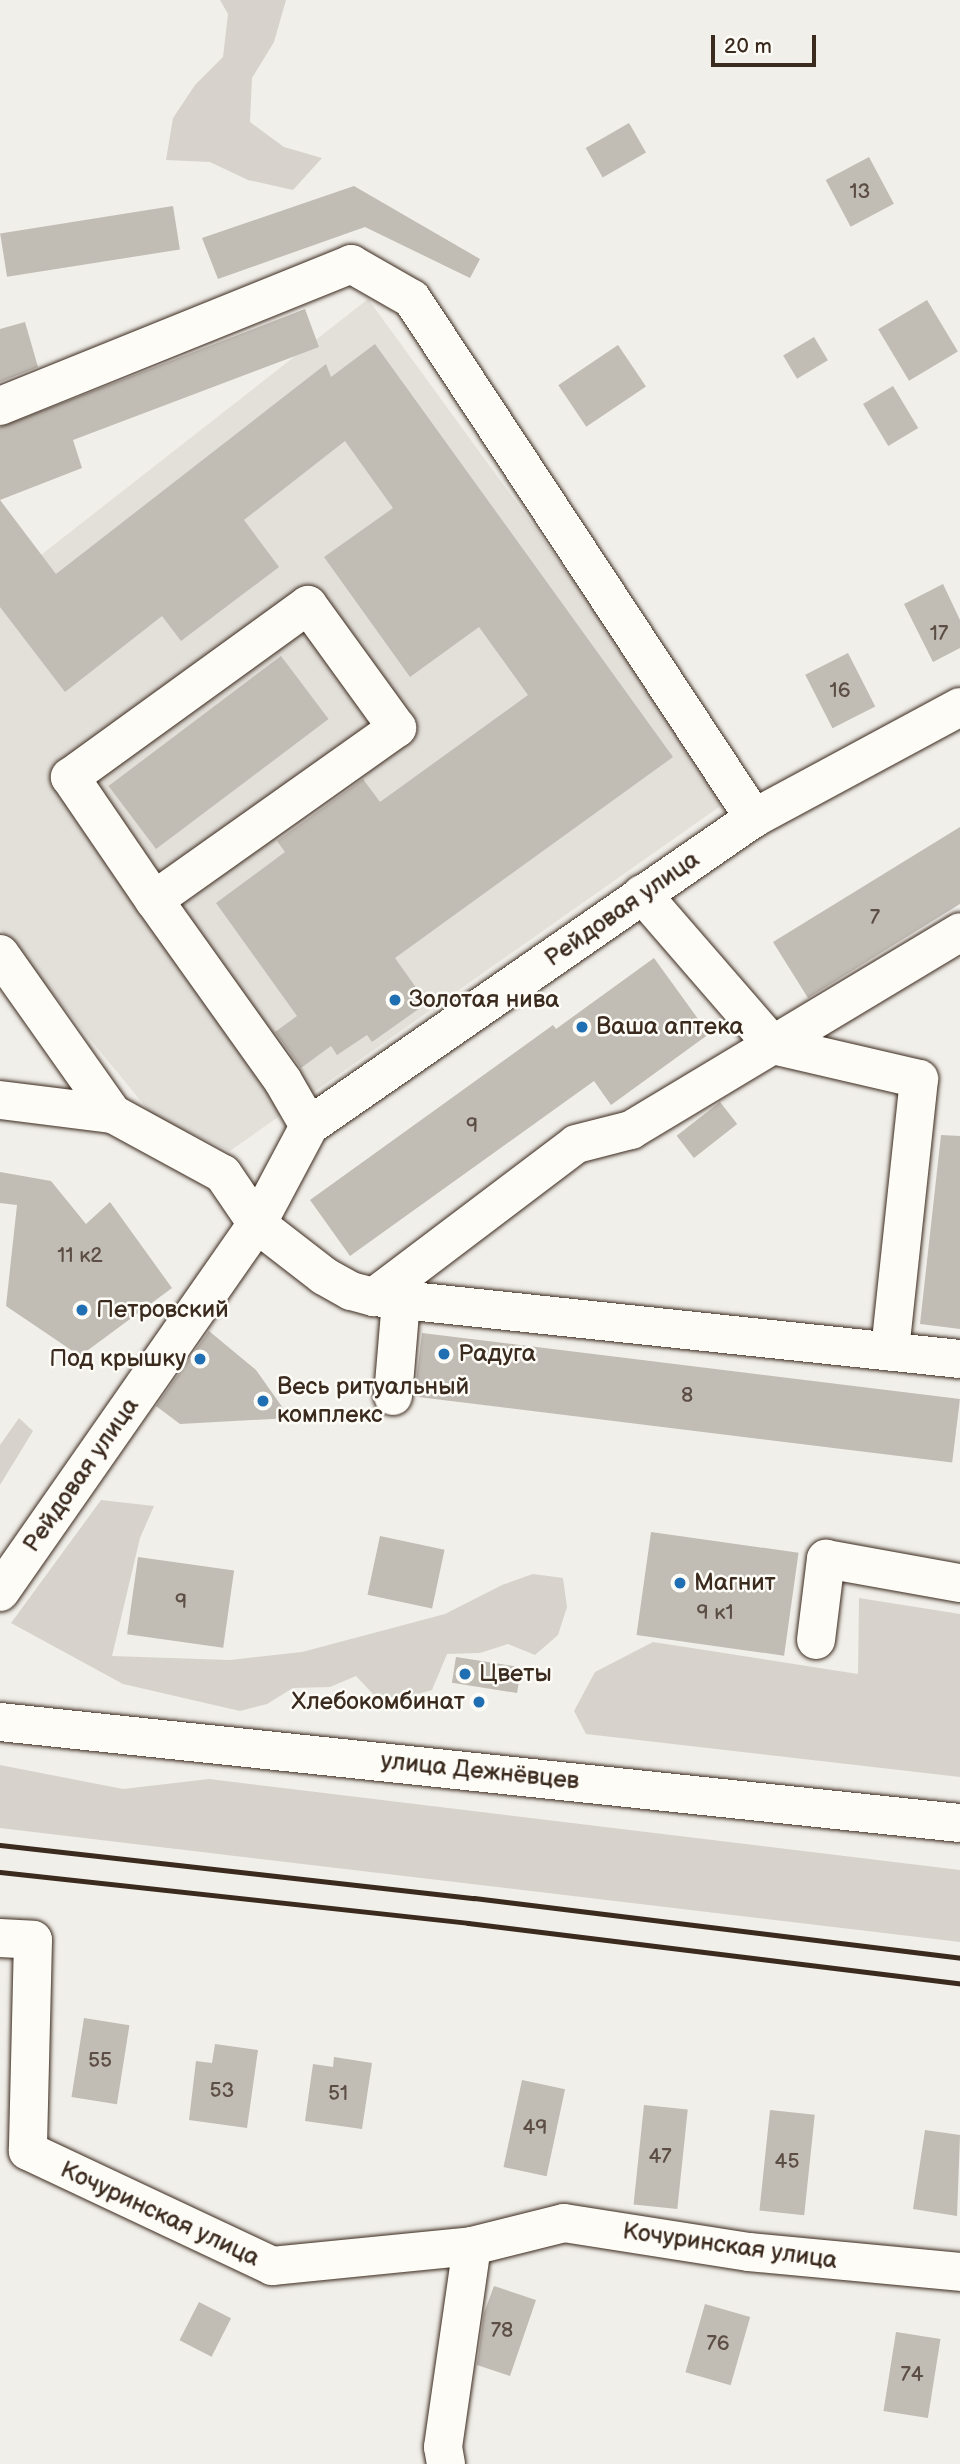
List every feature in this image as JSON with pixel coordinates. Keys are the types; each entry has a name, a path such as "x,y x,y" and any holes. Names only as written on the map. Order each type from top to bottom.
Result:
{"street":[{"path":"0,405 351,264 412,299 754,818"},
{"path":"154,900 397,728 308,605 70,777 154,900 283,1081 309,1126"},
{"name":"Рейдовая улица","path":"0,1592 257,1224 309,1126 754,818 960,707"},
{"path":"642,894 773,1045 919,1079 890,1351"},
{"path":"388,1299 576,1144 631,1130 960,932"},
{"path":"0,954 113,1114"},
{"path":"0,1100 113,1114 223,1174 257,1224 324,1276 351,1291 388,1299 960,1359"},
{"path":"388,1299 393,1396"},
{"path":"816,1640 826,1559 960,1583"},
{"name":"улица Дежнёвцев","path":"0,1722 960,1823"},
{"name":"Кочуринская улица","path":"16,1939 28,2151 272,2266 472,2246 564,2223 749,2252 960,2273"},
{"path":"446,2464 443,2447 472,2246"}],"shaded area":[{"path":"220,0 286,0 274,42 252,78 250,122 284,147 322,158 293,190 248,180 210,162 166,160 173,118 195,85 223,57 228,14"},
{"path":"368,299 732,798 230,1151 153,1116 0,929 0,587"},
{"path":"19,1418 33,1431 0,1485 0,1445"},
{"path":"101,1500 154,1506 140,1538 112,1656 230,1660 302,1652 445,1614 502,1585 533,1574 563,1578 567,1607 558,1635 535,1655 508,1644 480,1653 447,1654 432,1690 404,1698 375,1696 356,1676 330,1687 293,1688 267,1704 240,1711 123,1684 11,1623"},
{"path":"859,1598 960,1614 960,1777 586,1734 574,1711 595,1672 653,1642 858,1674"},
{"path":"0,1765 123,1789 209,1779 960,1870 960,1942 0,1828"}],"building":[{"path":"629,123 646,152 603,177 586,148"},
{"path":"869,157 894,204 851,227 826,180"},
{"path":"354,186 480,259 470,278 365,227 218,279 202,238"},
{"path":"173,206 180,249 7,277 0,233"},
{"path":"927,300 958,351 909,381 878,329"},
{"path":"305,309 319,347 73,440 82,468 0,500 0,427"},
{"path":"25,322 38,367 0,382 0,329"},
{"path":"814,337 828,360 797,379 783,356"},
{"path":"375,344 673,757 395,958 427,1003 372,1042 367,1035 337,1055 331,1046 301,1068 275,1032 297,1016 216,903 285,852 277,841 363,779 380,802 528,695 479,627 410,677 324,557 393,508 345,441 244,520 279,567 181,641 162,616 65,692 0,607 0,500 56,574 326,364 331,377"},
{"path":"618,345 646,386 586,427 558,385"},
{"path":"893,386 918,428 888,446 863,404"},
{"path":"943,584 960,620 960,648 933,662 904,604"},
{"path":"848,653 875,706 832,728 805,675"},
{"path":"281,656 329,719 156,849 108,786"},
{"path":"960,827 960,904 808,998 773,942"},
{"path":"654,958 709,1034 611,1105 594,1081 350,1256 310,1200 553,1025 556,1029"},
{"path":"720,1102 737,1124 694,1158 677,1136"},
{"path":"941,1135 960,1136 960,1329 920,1324"},
{"path":"0,1172 51,1181 86,1224 110,1202 172,1288 80,1356 6,1306 17,1205 0,1203"},
{"path":"209,1331 256,1370 290,1418 180,1424 156,1406"},
{"path":"422,1333 960,1399 952,1463 414,1397"},
{"path":"651,1532 799,1553 784,1656 637,1635"},
{"path":"380,1536 445,1550 432,1608 368,1595"},
{"path":"138,1557 234,1570 223,1648 127,1634"},
{"path":"456,1657 521,1667 517,1693 452,1683"},
{"path":"84,2018 129,2025 117,2104 71,2097"},
{"path":"215,2044 258,2050 247,2128 189,2120 196,2061 212,2063"},
{"path":"334,2057 372,2063 362,2129 305,2121 313,2064 333,2067"},
{"path":"522,2080 565,2089 547,2176 503,2167"},
{"path":"644,2105 688,2110 677,2209 634,2204"},
{"path":"770,2110 815,2115 804,2215 759,2210"},
{"path":"925,2130 960,2135 957,2216 913,2209"},
{"path":"494,2286 536,2300 510,2376 477,2365 484,2313"},
{"path":"199,2302 231,2318 212,2357 179,2340"},
{"path":"705,2304 750,2317 731,2385 685,2372"},
{"path":"896,2332 940,2339 928,2418 883,2411"}],"railway":[{"path":"0,1845 474,1898 960,1958"},
{"path":"0,1872 468,1923 960,1983"}],"place":[{"name":"Золотая нива","path":"395,1000"},
{"name":"Ваша аптека","path":"582,1027"},
{"name":"Петровский","path":"82,1310"},
{"name":"Радуга","path":"444,1354"},
{"name":"Под крышку","path":"200,1359"},
{"name":"Весь ритуальный комплекс","path":"263,1401"},
{"name":"Магнит","path":"680,1583"},
{"name":"Цветы","path":"465,1674"},
{"name":"Хлебокомбинат","path":"479,1702"}]}
